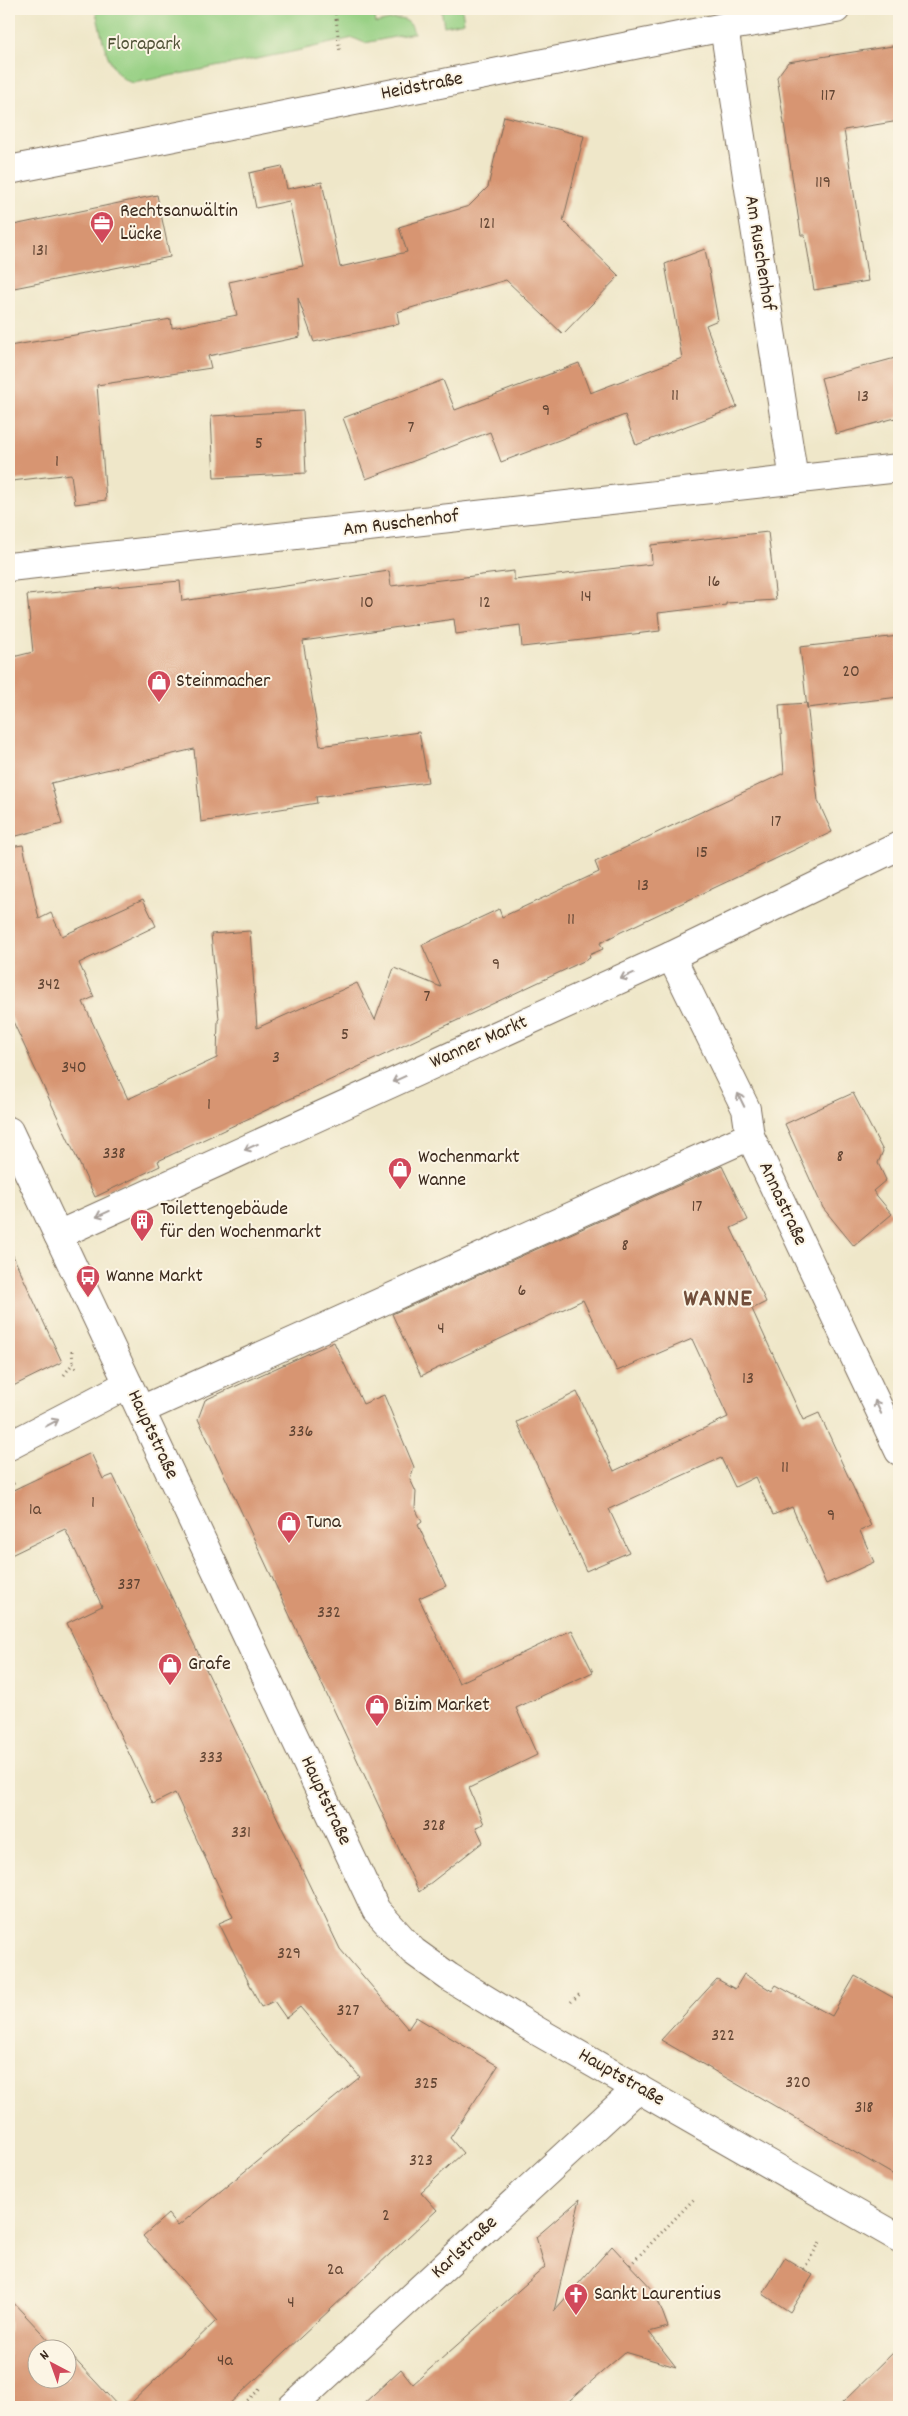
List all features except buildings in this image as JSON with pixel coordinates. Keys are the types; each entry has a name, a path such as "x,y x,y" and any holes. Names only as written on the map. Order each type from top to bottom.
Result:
{"street":[{"name":"Heidstraße","path":"9,170 724,27 836,9"},
{"name":"Am Ruschenhof","path":"724,27 794,480"},
{"name":"Am Ruschenhof","path":"9,567 899,468"},
{"name":"Wanner Markt","path":"58,1235 671,956 899,846"},
{"name":"Annastraße","path":"671,956 746,1109 750,1136 899,1452"},
{"name":"Hauptstraße","path":"9,1131 376,1910 413,1951 449,1977 899,2238"},
{"path":"140,1410 750,1136"},
{"path":"9,1446 128,1384"},
{"name":"Karlstraße","path":"292,2407 638,2088"}],"path":[{"path":"334,9 340,53"},
{"path":"571,2002 582,1992"},
{"path":"630,2265 694,2199"},
{"path":"804,2269 820,2242"}],"green space":[{"name":"Florapark","path":"95,9 374,9 376,23 393,19 404,20 412,26 414,33 365,43 353,38 133,83 124,79 111,63 106,52"},
{"path":"441,9 462,9 464,22 444,26"}],"place":[{"name":"Rechtsanwältin Lücke","path":"102,244"},
{"name":"Steinmacher","path":"159,703"},
{"name":"Wochenmarkt Wanne","path":"400,1190"},
{"name":"Toilettengebäude für den Wochenmarkt","path":"142,1242"},
{"name":"Wanne Markt","path":"88,1298"},
{"name":"Tuna","path":"289,1544"},
{"name":"Grafe","path":"170,1686"},
{"name":"Bizim Market","path":"377,1727"},
{"name":"Sankt Laurentius","path":"576,2316"}],"district":[{"name":"WANNE","path":"718,1300"}]}
